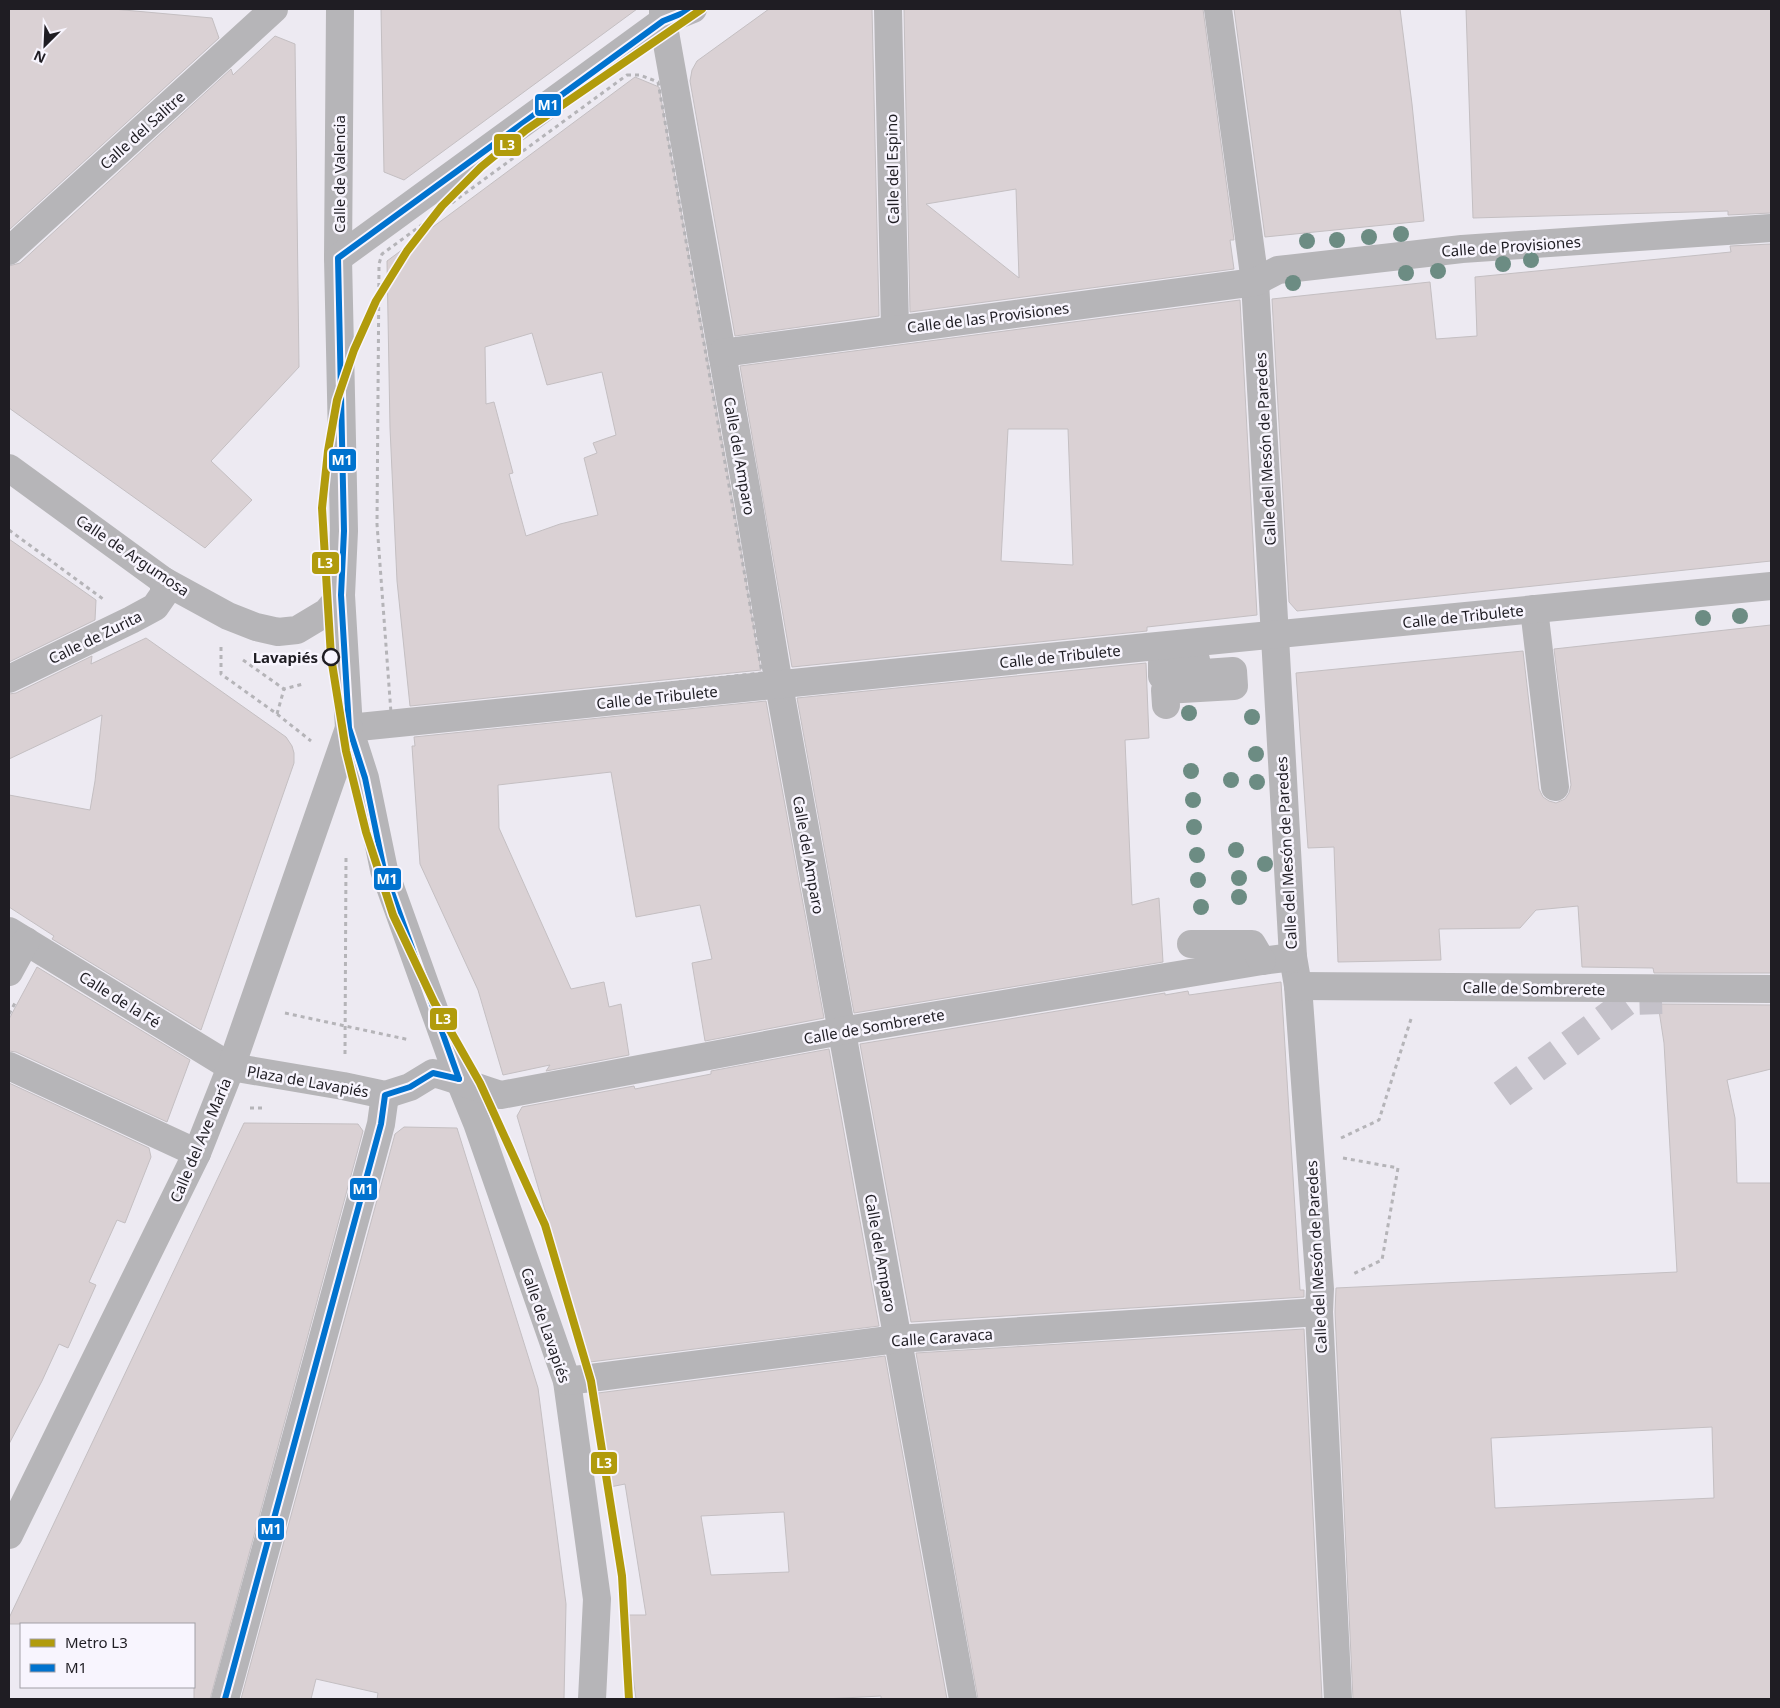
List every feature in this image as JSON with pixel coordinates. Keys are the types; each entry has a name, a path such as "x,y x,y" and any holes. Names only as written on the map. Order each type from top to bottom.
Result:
{"street":[{"name":"Calle del Salitre","path":"9,251 274,9"},
{"name":"Calle de Valencia","path":"340,9 338,258 344,531 341,595 349,728"},
{"path":"338,258 663,15 693,9"},
{"name":"Calle del Espino","path":"888,9 895,329"},
{"name":"Calle del Mesón de Paredes","path":"1218,9 1256,282 1292,957 1298,986 1320,1289 1319,1312 1338,1699"},
{"name":"Calle del Amparo","path":"663,15 722,353 736,500 779,685 963,1699"},
{"name":"Calle de Provisiones","path":"1256,282 1278,270 1462,249 1771,228"},
{"name":"Calle de las Provisiones","path":"722,353 1256,282"},
{"name":"Calle de Argumosa","path":"9,468 164,581 228,616 256,627 278,632 297,630 327,612 341,595"},
{"name":"Calle de Zurita","path":"9,679 154,607 164,594 164,581"},
{"name":"Calle de Tribulete","path":"349,728 1771,586"},
{"path":"1534,609 1555,786"},
{"path":"1166,704 1166,690 1234,686 1233,671 1162,676 1162,663 1232,657 1232,640"},
{"path":"349,728 365,778 384,870 459,1080"},
{"name":"Calle del Ave María","path":"9,1535 198,1153 231,1067 349,728"},
{"path":"9,972 17,936"},
{"name":"Calle de la Fé","path":"17,936 231,1067"},
{"path":"1191,944 1252,944 1262,961"},
{"name":"Calle de Sombrerete","path":"459,1080 501,1095 841,1031 1292,957"},
{"name":"Calle de Sombrerete","path":"1298,986 1771,989"},
{"path":"9,1066 198,1153"},
{"name":"Plaza de Lavapiés","path":"231,1067 385,1095 410,1087 434,1073 459,1080"},
{"name":"Calle de Lavapiés","path":"459,1080 477,1124 567,1381 597,1599 592,1699"},
{"path":"225,1699 381,1124 385,1095"},
{"name":"Calle Caravaca","path":"567,1381 897,1339 1319,1312"}],"path":[{"path":"627,75 640,75 658,82 736,500 762,673 392,713 378,524 379,264 382,254 627,75"},
{"path":"9,530 108,603"},
{"path":"221,645 221,674 277,714 313,743"},
{"path":"243,660 284,689"},
{"path":"284,689 303,684"},
{"path":"277,714 284,689"},
{"path":"345,1060 346,851"},
{"path":"1310,1152 1379,1120 1421,987"},
{"path":"281,1012 412,1040"},
{"path":"1310,1152 1398,1168 1382,1260"}],"building":[{"path":"9,9 113,9 212,18 219,38 9,230"},
{"path":"381,9 637,9 404,180 384,172"},
{"path":"769,9 872,9 879,316 735,336 690,81 692,70 697,61"},
{"path":"904,9 1203,9 1234,240 1230,240 1234,269 910,312","holes":["1016,189 1019,278 926,204"]},
{"path":"1234,9 1400,9 1424,221 1265,237"},
{"path":"1466,9 1771,9 1771,213 1728,215 1728,211 1473,218"},
{"path":"275,36 295,44 299,367 211,461 252,500 205,548 9,408 9,266 20,263 231,69 233,75"},
{"path":"635,77 659,87 761,670 410,706 397,581 390,428 387,261","holes":["532,333 547,385 602,372 616,435 593,443 597,453 584,458 598,515 560,524 526,536 509,474 513,473 494,402 486,404 485,347"]},
{"path":"1771,244 1771,561 1297,611 1289,602 1272,299 1430,282 1436,339 1477,336 1475,277 1731,252 1730,246"},
{"path":"1240,300 1257,615 1147,627 1147,631 792,667 740,366","holes":["1008,429 1068,429 1073,565 1001,561"]},
{"path":"9,539 96,600 95,620 9,662"},
{"path":"1771,625 1771,973 1654,973 1653,968 1582,967 1578,906 1536,910 1520,928 1439,929 1441,960 1338,962 1334,847 1308,848 1296,673 1523,651 1539,789 1543,797 1556,803 1565,799 1571,785 1554,649"},
{"path":"146,638 286,737 294,753 294,763 201,1030 52,939 54,936 9,907 9,795 90,810 102,715 9,759 9,694 16,693 92,656 91,664"},
{"path":"1146,663 1149,738 1125,740 1132,905 1159,898 1163,962 854,1013 797,698"},
{"path":"766,701 824,1018 705,1041 692,963 712,959 700,905 636,917 611,772 498,785 499,828 571,989 604,982 609,1007 621,1004 629,1055 546,1071 550,1065 503,1075 478,990 420,864 412,746 415,746 414,737"},
{"path":"37,967 190,1060 167,1122 16,1052 9,1051 9,1019"},
{"path":"1281,982 1300,1290 1304,1290 1304,1297 911,1322 860,1044 1165,993 1165,995 1188,991 1189,995"},
{"path":"1658,1004 1771,1005 1771,1069 1727,1080 1735,1118 1737,1183 1771,1183 1771,1699 1353,1699 1335,1312 1336,1288 1677,1272 1664,1043","holes":["1712,1427 1714,1498 1495,1508 1491,1438"]},
{"path":"829,1049 879,1326 590,1362 517,1116 522,1107 634,1086 635,1089 711,1074 711,1071"},
{"path":"9,1083 149,1148 151,1157 125,1223 117,1220 89,1282 96,1285 68,1348 59,1344 9,1444"},
{"path":"244,1123 358,1124 363,1131 210,1699 194,1699 195,1623 9,1624 9,1618"},
{"path":"404,1127 457,1128 538,1388 566,1604 564,1699 377,1699 378,1693 316,1679 311,1699 241,1699 395,1134"},
{"path":"1304,1329 1322,1699 978,1699 916,1353"},
{"path":"885,1356 947,1699 881,1699 881,1696 824,1699 636,1699 625,1615 646,1615 625,1484 610,1487 598,1393","holes":["784,1512 789,1572 711,1575 701,1516"]}],"tunnel":[{"path":"1502,1094 1628,1001 1662,1000"}],"metro line":[{"name":"L3","path":"629,1699 622,1576 591,1381 545,1225 480,1083 434,1002 393,915 366,832 346,751 331,657 322,508 328,451 337,400 354,350 376,301 407,251 442,206 481,167 526,130 702,9"}],"transit line":[{"name":"M1","path":"459,1079 384,870 365,778 349,728 341,595 344,531 338,258 663,21 693,9"},
{"name":"M1","path":"225,1699 381,1124 385,1095 410,1087 433,1073 459,1079"}],"place":[{"name":"Lavapiés","path":"331,657"}]}
